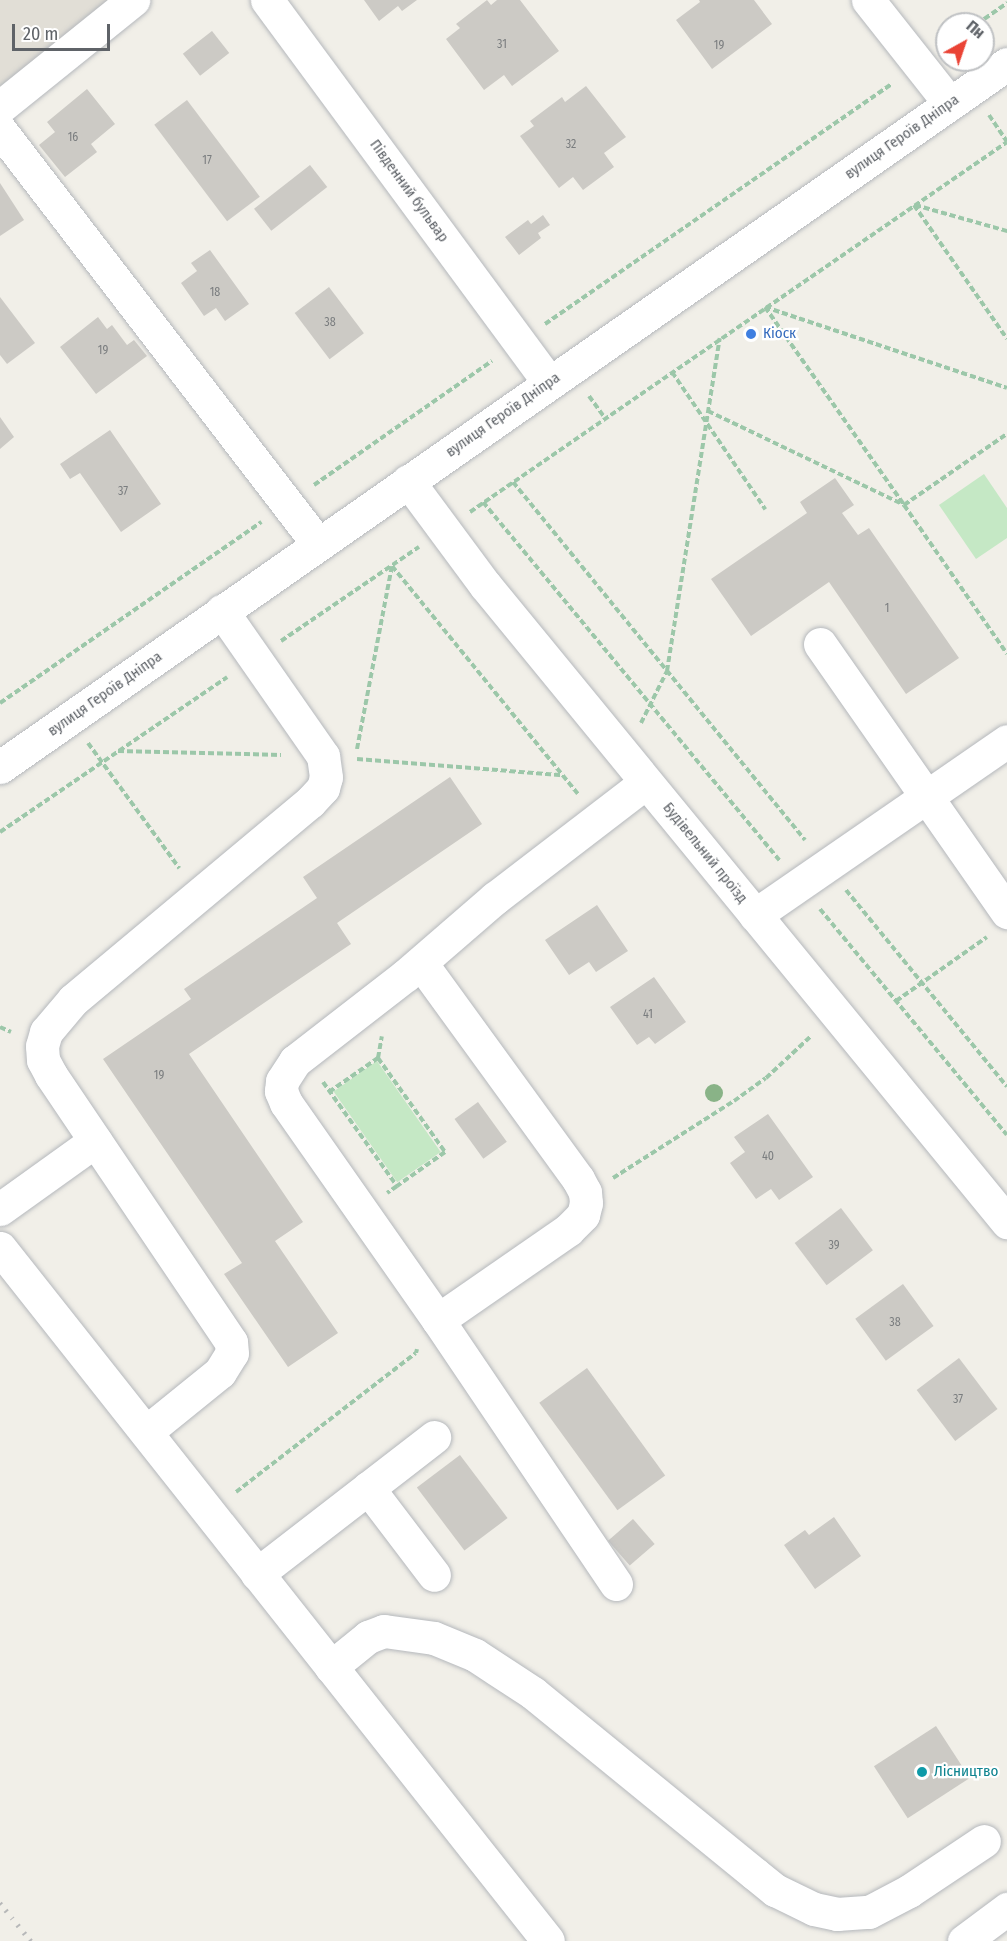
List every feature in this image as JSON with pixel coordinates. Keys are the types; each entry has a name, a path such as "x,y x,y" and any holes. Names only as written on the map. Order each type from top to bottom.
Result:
{"street":[{"path":"0,107 133,0"},
{"name":"Південний бульвар","path":"267,0 549,382"},
{"path":"868,0 950,104"},
{"name":"вулиця Героїв Дніпра","path":"0,767 1007,64"},
{"path":"0,130 318,544"},
{"name":"Будівельний проїзд","path":"408,481 485,585 1007,1221"},
{"path":"146,1432 220,1372 232,1353 231,1342 43,1060 42,1046 46,1032 73,1000 310,802 323,788 326,777 323,756 222,611"},
{"path":"820,644 927,797 998,924"},
{"path":"755,915 1007,741"},
{"path":"616,1584 438,1320 286,1103 281,1091 288,1069 303,1054 421,963 495,898 646,782"},
{"path":"421,963 585,1192 586,1203 583,1215 568,1230 438,1320"},
{"path":"0,1209 95,1141"},
{"path":"0,1248 548,1941"},
{"path":"257,1574 434,1437"},
{"path":"368,1488 434,1575"},
{"path":"331,1667 368,1637 384,1631 434,1638 467,1652 533,1693 775,1890 814,1909 837,1914 869,1912 909,1891 984,1841"},
{"path":"964,1941 1007,1909"}],"path":[{"path":"994,12 1007,3"},
{"path":"0,702 919,66"},
{"path":"467,514 1007,142"},
{"path":"914,205 1007,231"},
{"path":"914,205 1007,339"},
{"path":"765,307 1007,388"},
{"path":"765,307 1007,654"},
{"path":"624,756 666,670 720,338"},
{"path":"672,372 765,509"},
{"path":"708,411 904,505"},
{"path":"904,505 1007,434"},
{"path":"513,482 1007,1087"},
{"path":"483,502 1007,1135"},
{"path":"0,832 425,543"},
{"path":"355,759 392,566"},
{"path":"392,566 598,818"},
{"path":"70,718 198,895"},
{"path":"896,1001 998,924"},
{"path":"585,1192 648,1158 734,1101 766,1078 806,1040 838,1016"},
{"path":"303,1054 397,1186"},
{"path":"362,1211 445,1152 378,1058"},
{"path":"209,1513 416,1353 422,1331 438,1320"}],"shaded area":[{"path":"0,0 117,0 0,92"}],"green space":[{"path":"984,474 1007,508 1007,538 976,559 939,505"},
{"path":"377,1061 441,1152 397,1182 334,1091"}],"building":[{"path":"364,0 417,0 402,11 398,6 379,21"},
{"path":"487,0 491,5 497,0 520,0 559,51 512,86 504,75 484,90 446,39 460,28 456,24"},
{"path":"699,0 754,0 772,24 712,69 676,20 700,2"},
{"path":"212,31 229,53 200,76 183,54"},
{"path":"586,86 626,137 604,153 614,167 583,190 573,177 559,188 520,136 534,126 530,121 562,97 565,102"},
{"path":"87,89 115,124 91,144 97,152 65,177 39,145 55,132 47,122"},
{"path":"187,100 260,197 227,221 154,125"},
{"path":"310,165 327,187 271,231 254,209"},
{"path":"0,183 24,220 0,236"},
{"path":"543,215 550,225 538,233 541,238 519,255 505,237 528,220 531,224"},
{"path":"210,250 249,304 225,321 216,308 204,316 181,283 197,271 191,263"},
{"path":"329,287 364,333 330,359 295,313"},
{"path":"0,297 35,343 7,364 0,355"},
{"path":"98,317 107,329 112,325 127,345 134,340 147,356 96,394 60,347"},
{"path":"0,417 14,437 0,449"},
{"path":"110,430 161,504 121,532 80,473 70,479 60,464"},
{"path":"835,478 854,505 842,513 858,535 869,528 959,658 906,694 829,582 751,636 711,579 807,513 800,502"},
{"path":"450,777 482,824 337,923 351,944 189,1054 303,1222 275,1241 338,1333 288,1367 224,1274 242,1263 103,1059 191,999 184,989 317,898 303,877"},
{"path":"597,905 628,951 596,972 589,962 569,975 545,940"},
{"path":"654,977 686,1022 655,1044 649,1037 637,1045 610,1007"},
{"path":"478,1102 507,1142 483,1159 455,1119"},
{"path":"768,1114 813,1177 779,1200 771,1189 756,1199 730,1163 745,1152 734,1137"},
{"path":"841,1208 873,1250 827,1285 795,1243"},
{"path":"903,1284 934,1326 886,1361 855,1319"},
{"path":"959,1358 998,1409 955,1441 917,1390"},
{"path":"587,1368 665,1476 617,1510 539,1403"},
{"path":"460,1455 508,1518 464,1551 417,1487"},
{"path":"834,1517 861,1556 815,1589 784,1545 805,1530 809,1535"},
{"path":"633,1519 655,1544 630,1566 608,1541"},
{"name":"Лісництво","path":"936,1726 970,1778 908,1818 874,1766"}],"railway":[{"path":"0,1903 31,1941"}],"place":[{"name":"Кіоск","path":"751,334"},
{"name":"Лісництво","path":"922,1772"}]}
